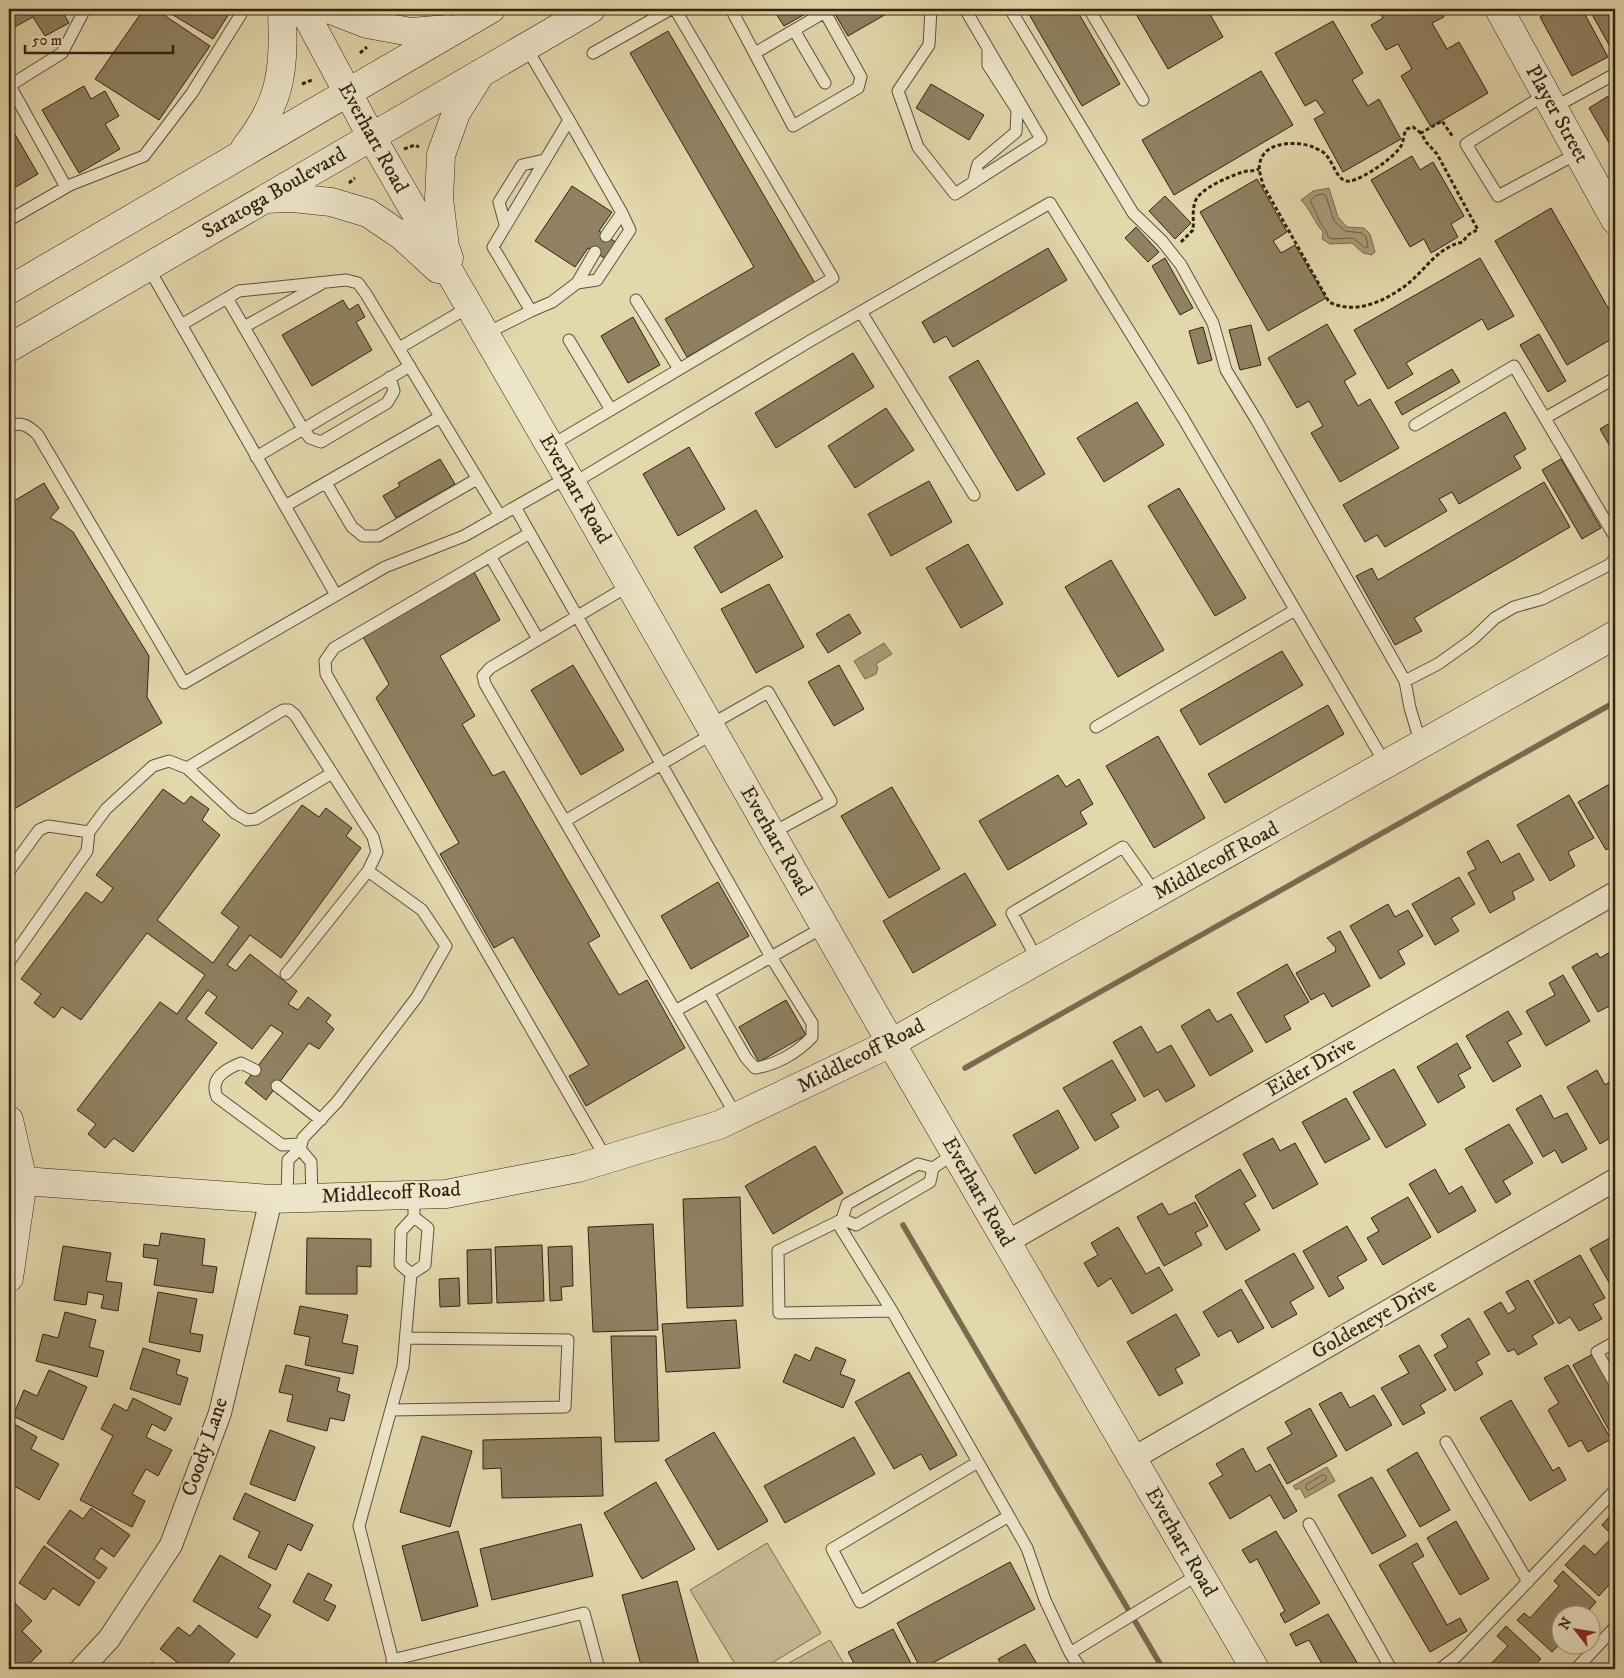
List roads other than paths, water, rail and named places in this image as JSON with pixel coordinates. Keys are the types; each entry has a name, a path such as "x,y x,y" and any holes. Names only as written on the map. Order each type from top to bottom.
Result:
{"main road":[{"path":"237,157 256,134 270,110 281,78 283,45 282,9"},
{"name":"Everhart Road","path":"303,9 370,136 630,584 891,1043 944,1160 1006,1242 1255,1669"},
{"path":"328,9 367,24 411,32 457,28"},
{"path":"9,290 491,9"},
{"name":"Saratoga Boulevard","path":"9,348 591,9"},
{"name":"Player Street","path":"1499,9 1615,220"},
{"path":"465,301 445,247 439,198 441,155 456,113 480,74"},
{"path":"264,199 293,198 331,202 368,213 402,236 431,262 465,301"},
{"name":"Middlecoff Road","path":"23,1181 414,1206 446,1194 578,1168 719,1125 891,1043 1615,636"},
{"path":"9,1120 23,1181 9,1278"}],"street":[{"name":"Eider Drive","path":"1006,1242 1615,893"},
{"name":"Goldeneye Drive","path":"1132,1458 1615,1180"},
{"name":"Coody Lane","path":"81,1669 109,1639 170,1545 220,1413 290,1198"}],"lane":[{"path":"66,187 9,85 62,53 85,9"},
{"path":"593,53 671,9"},
{"path":"550,446 833,278 675,9"},
{"path":"731,9 793,126 858,88 861,78 824,10 755,53"},
{"path":"931,9 929,45 898,91 918,146 955,194 1041,139 965,9"},
{"path":"1010,9 1133,213 1162,240 1181,265 1213,323 1226,370 1405,681 1410,708 1421,745"},
{"path":"1089,9 1143,100"},
{"path":"9,220 66,187 144,156 192,93 241,14"},
{"path":"794,30 825,83"},
{"path":"526,47 622,212 630,230 597,280 577,283"},
{"path":"972,183 978,164 1016,132 1017,110 988,65 988,49"},
{"path":"1578,153 1498,196 1466,144 1549,101 1615,74"},
{"path":"531,311 493,247 505,224 569,120"},
{"path":"505,224 499,202 522,165 544,160"},
{"path":"10,422 28,425 38,436 184,683 385,567 464,536 515,507 570,480 1050,203 1183,418 1386,765"},
{"path":"606,236 622,212"},
{"path":"485,334 552,302 577,283 596,252"},
{"path":"148,267 336,596"},
{"path":"181,325 239,291 346,280 358,283 500,516"},
{"path":"244,327 325,282"},
{"path":"227,298 310,438 320,442 387,403 394,391 390,377"},
{"path":"636,300 679,369"},
{"path":"399,348 465,301"},
{"path":"861,312 974,496"},
{"path":"569,340 611,410"},
{"path":"256,457 410,366"},
{"path":"1415,424 1514,366 1615,537"},
{"path":"1545,418 1615,378"},
{"path":"285,506 440,417"},
{"path":"326,482 352,527 363,536 378,536 477,479"},
{"path":"515,507 771,957 812,1023 812,1038 802,1048 768,1066 755,1068 746,1058 708,992"},
{"path":"530,533 334,648 324,661 326,674 606,1160"},
{"path":"490,556 538,639"},
{"path":"1405,681 1438,664 1472,639 1495,618 1514,607 1542,599 1615,559"},
{"path":"630,584 490,668 483,676 485,684 737,1116"},
{"path":"1096,727 1295,610"},
{"path":"565,821 662,764 768,692 831,801 772,834"},
{"path":"187,768 283,710 289,710 295,715 373,837 377,852 368,871 286,974"},
{"path":"9,962 87,851 89,832 106,809 153,766 168,761 187,768 235,813 247,820 256,820 332,773"},
{"path":"9,871 39,830 48,826 89,832"},
{"path":"1038,961 1012,913 1123,847 1156,894"},
{"path":"290,1198 288,1160 300,1146 303,1138 337,1102 417,997 446,946 422,910 368,871"},
{"path":"676,1011 825,927"},
{"path":"255,1070 241,1063 225,1069 216,1082 214,1090 217,1097 282,1145 300,1146"},
{"path":"277,1086 321,1120"},
{"path":"290,1198 311,1162 300,1146"},
{"path":"840,1221 847,1204 918,1164 944,1160"},
{"path":"892,1311 779,1313 778,1251 840,1221 856,1225 930,1182 944,1160"},
{"path":"411,1274 400,1264 401,1231 414,1206"},
{"path":"411,1274 425,1266 428,1228 414,1206"},
{"path":"840,1221 1027,1548 1045,1600 1070,1653 1081,1669"},
{"path":"411,1274 403,1366 359,1526 393,1665 584,1613 599,1669"},
{"path":"391,1410 565,1407 568,1340 406,1338"},
{"path":"1615,1342 1598,1352 1615,1384"},
{"path":"1446,1442 1528,1582"},
{"path":"978,1462 832,1549 860,1602 1009,1516"},
{"path":"1440,1669 1457,1656 1615,1490"},
{"path":"1309,1524 1391,1669"},
{"path":"1070,1653 1199,1574"},
{"path":"1576,1669 1615,1627"}],"water":[{"path":"1329,188 1338,217 1347,227 1364,228 1370,234 1375,252 1372,255 1363,253 1352,243 1330,244 1322,239 1323,232 1301,200 1313,191"},
{"path":"884,643 892,654 876,664 878,668 876,674 865,679 854,661"},
{"path":"1327,1467 1335,1481 1305,1498 1300,1488 1296,1490 1293,1486"}],"waterway":[{"path":"965,1068 1615,702"},
{"path":"903,1225 1163,1669"}]}
